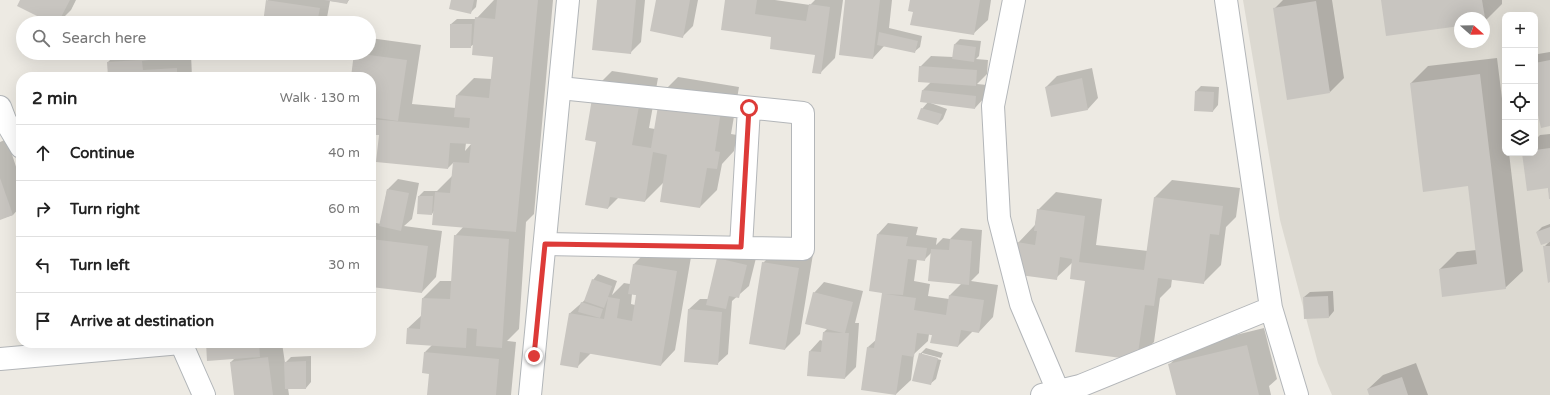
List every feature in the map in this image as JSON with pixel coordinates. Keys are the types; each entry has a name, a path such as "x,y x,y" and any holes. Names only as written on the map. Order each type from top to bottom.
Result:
{"street":[{"path":"530,395 568,0"},
{"path":"1014,0 993,106 999,218 1021,304 1050,393 1080,386 1271,308"},
{"path":"1226,0 1271,308 1296,395"},
{"path":"545,244 803,248 803,113 560,88"},
{"path":"0,107 5,120 16,139"},
{"path":"741,247 749,108"},
{"path":"0,359 124,348"},
{"path":"183,348 204,395"}],"shaded area":[{"path":"1243,0 1550,0 1550,395 1332,395 1318,363 1280,220"}],"building":[{"path":"20,0 70,0 62,16 37,16 17,6"},
{"path":"266,0 320,8 318,16 264,16"},
{"path":"324,0 348,0 347,4"},
{"path":"451,0 474,0 471,14 449,9"},
{"path":"497,0 538,0 516,232 432,225 435,192 450,193 453,162 469,163 471,144 450,143 448,169 376,162 379,135 376,135 376,119 469,128 470,118 454,117 456,95 489,98 493,57 472,55 475,17 495,19"},
{"path":"597,0 636,0 631,54 592,50"},
{"path":"656,0 690,0 683,38 650,31"},
{"path":"725,0 757,0 755,14 806,21 809,4 830,7 821,74 812,73 815,55 770,49 771,37 721,30"},
{"path":"845,0 880,0 873,59 839,55"},
{"path":"910,0 980,0 974,35 910,25 913,12 908,11"},
{"path":"1381,0 1482,0 1484,12 1454,12 1454,27 1386,36"},
{"path":"1316,1 1330,93 1287,100 1273,8"},
{"path":"450,24 472,24 471,48 450,48"},
{"path":"879,32 918,41 915,53 877,45"},
{"path":"954,44 976,47 974,62 952,59"},
{"path":"376,56 407,60 398,121 376,118 376,72 352,72 353,60 376,60"},
{"path":"149,60 142,61 143,70 177,68 177,72 108,72 107,62"},
{"path":"1550,60 1550,126 1541,128 1538,115 1538,62"},
{"path":"919,66 977,70 976,86 918,82"},
{"path":"1480,74 1506,289 1442,297 1439,269 1477,264 1468,186 1423,192 1410,83"},
{"path":"1082,78 1088,110 1051,117 1045,87"},
{"path":"594,87 641,95 632,145 651,148 660,94 722,104 715,151 720,152 717,169 707,168 700,208 660,202 667,155 653,152 645,202 610,197 608,209 585,205 596,142 585,140"},
{"path":"922,90 976,96 975,109 920,102"},
{"path":"1195,91 1214,92 1213,112 1194,111"},
{"path":"921,108 942,114 938,125 917,119"},
{"path":"1550,148 1550,199 1548,188 1527,191 1522,156 1538,156 1538,150"},
{"path":"0,178 13,215 0,220"},
{"path":"387,189 409,193 401,231 379,226"},
{"path":"418,196 433,196 432,215 417,214"},
{"path":"1154,197 1223,206 1219,235 1210,234 1204,284 1158,278 1154,306 1145,305 1137,360 1075,352 1085,281 1070,279 1072,259 1060,257 1057,280 1013,274 1017,242 1035,245 1037,231 1034,231 1037,209 1085,216 1079,262 1144,270"},
{"path":"1550,227 1550,242 1541,245 1536,232"},
{"path":"877,234 908,237 906,246 927,248 925,261 908,259 903,295 885,294 916,298 914,310 946,315 949,295 984,300 979,333 961,330 958,347 930,343 932,335 917,333 914,357 902,355 896,395 861,390 867,347 874,348 882,293 869,291"},
{"path":"454,235 509,239 502,348 476,346 477,329 467,328 466,348 406,344 407,328 420,329 422,298 450,299"},
{"path":"950,239 972,241 969,285 928,281 931,249 949,250"},
{"path":"376,240 428,246 422,293 376,288"},
{"path":"1543,246 1550,246 1550,282 1548,283"},
{"path":"717,258 747,265 739,298 729,296 726,309 706,305"},
{"path":"762,262 799,268 785,350 749,344"},
{"path":"633,264 677,271 661,366 580,352 578,368 560,365 569,313 604,319 608,298 604,308 584,301 592,279 612,286 608,297 620,299 617,318 632,321 636,295 628,294"},
{"path":"813,292 853,302 845,333 849,333 845,379 807,376 809,351 821,352 823,332 843,333 805,324"},
{"path":"1328,296 1329,318 1304,319 1303,297"},
{"path":"581,302 603,309 600,318 578,312"},
{"path":"688,309 722,312 718,365 684,362"},
{"path":"1247,345 1259,395 1176,395 1168,364"},
{"path":"206,348 259,348 260,357 207,361"},
{"path":"424,352 499,359 496,395 427,395 429,374 422,373"},
{"path":"919,353 938,358 931,385 912,381"},
{"path":"268,357 273,395 234,395 230,362"},
{"path":"306,361 306,389 285,389 284,362"},
{"path":"1402,377 1408,395 1369,395 1367,389"}],"route":[{"path":"534,356 545,244 741,247 749,108"}]}
